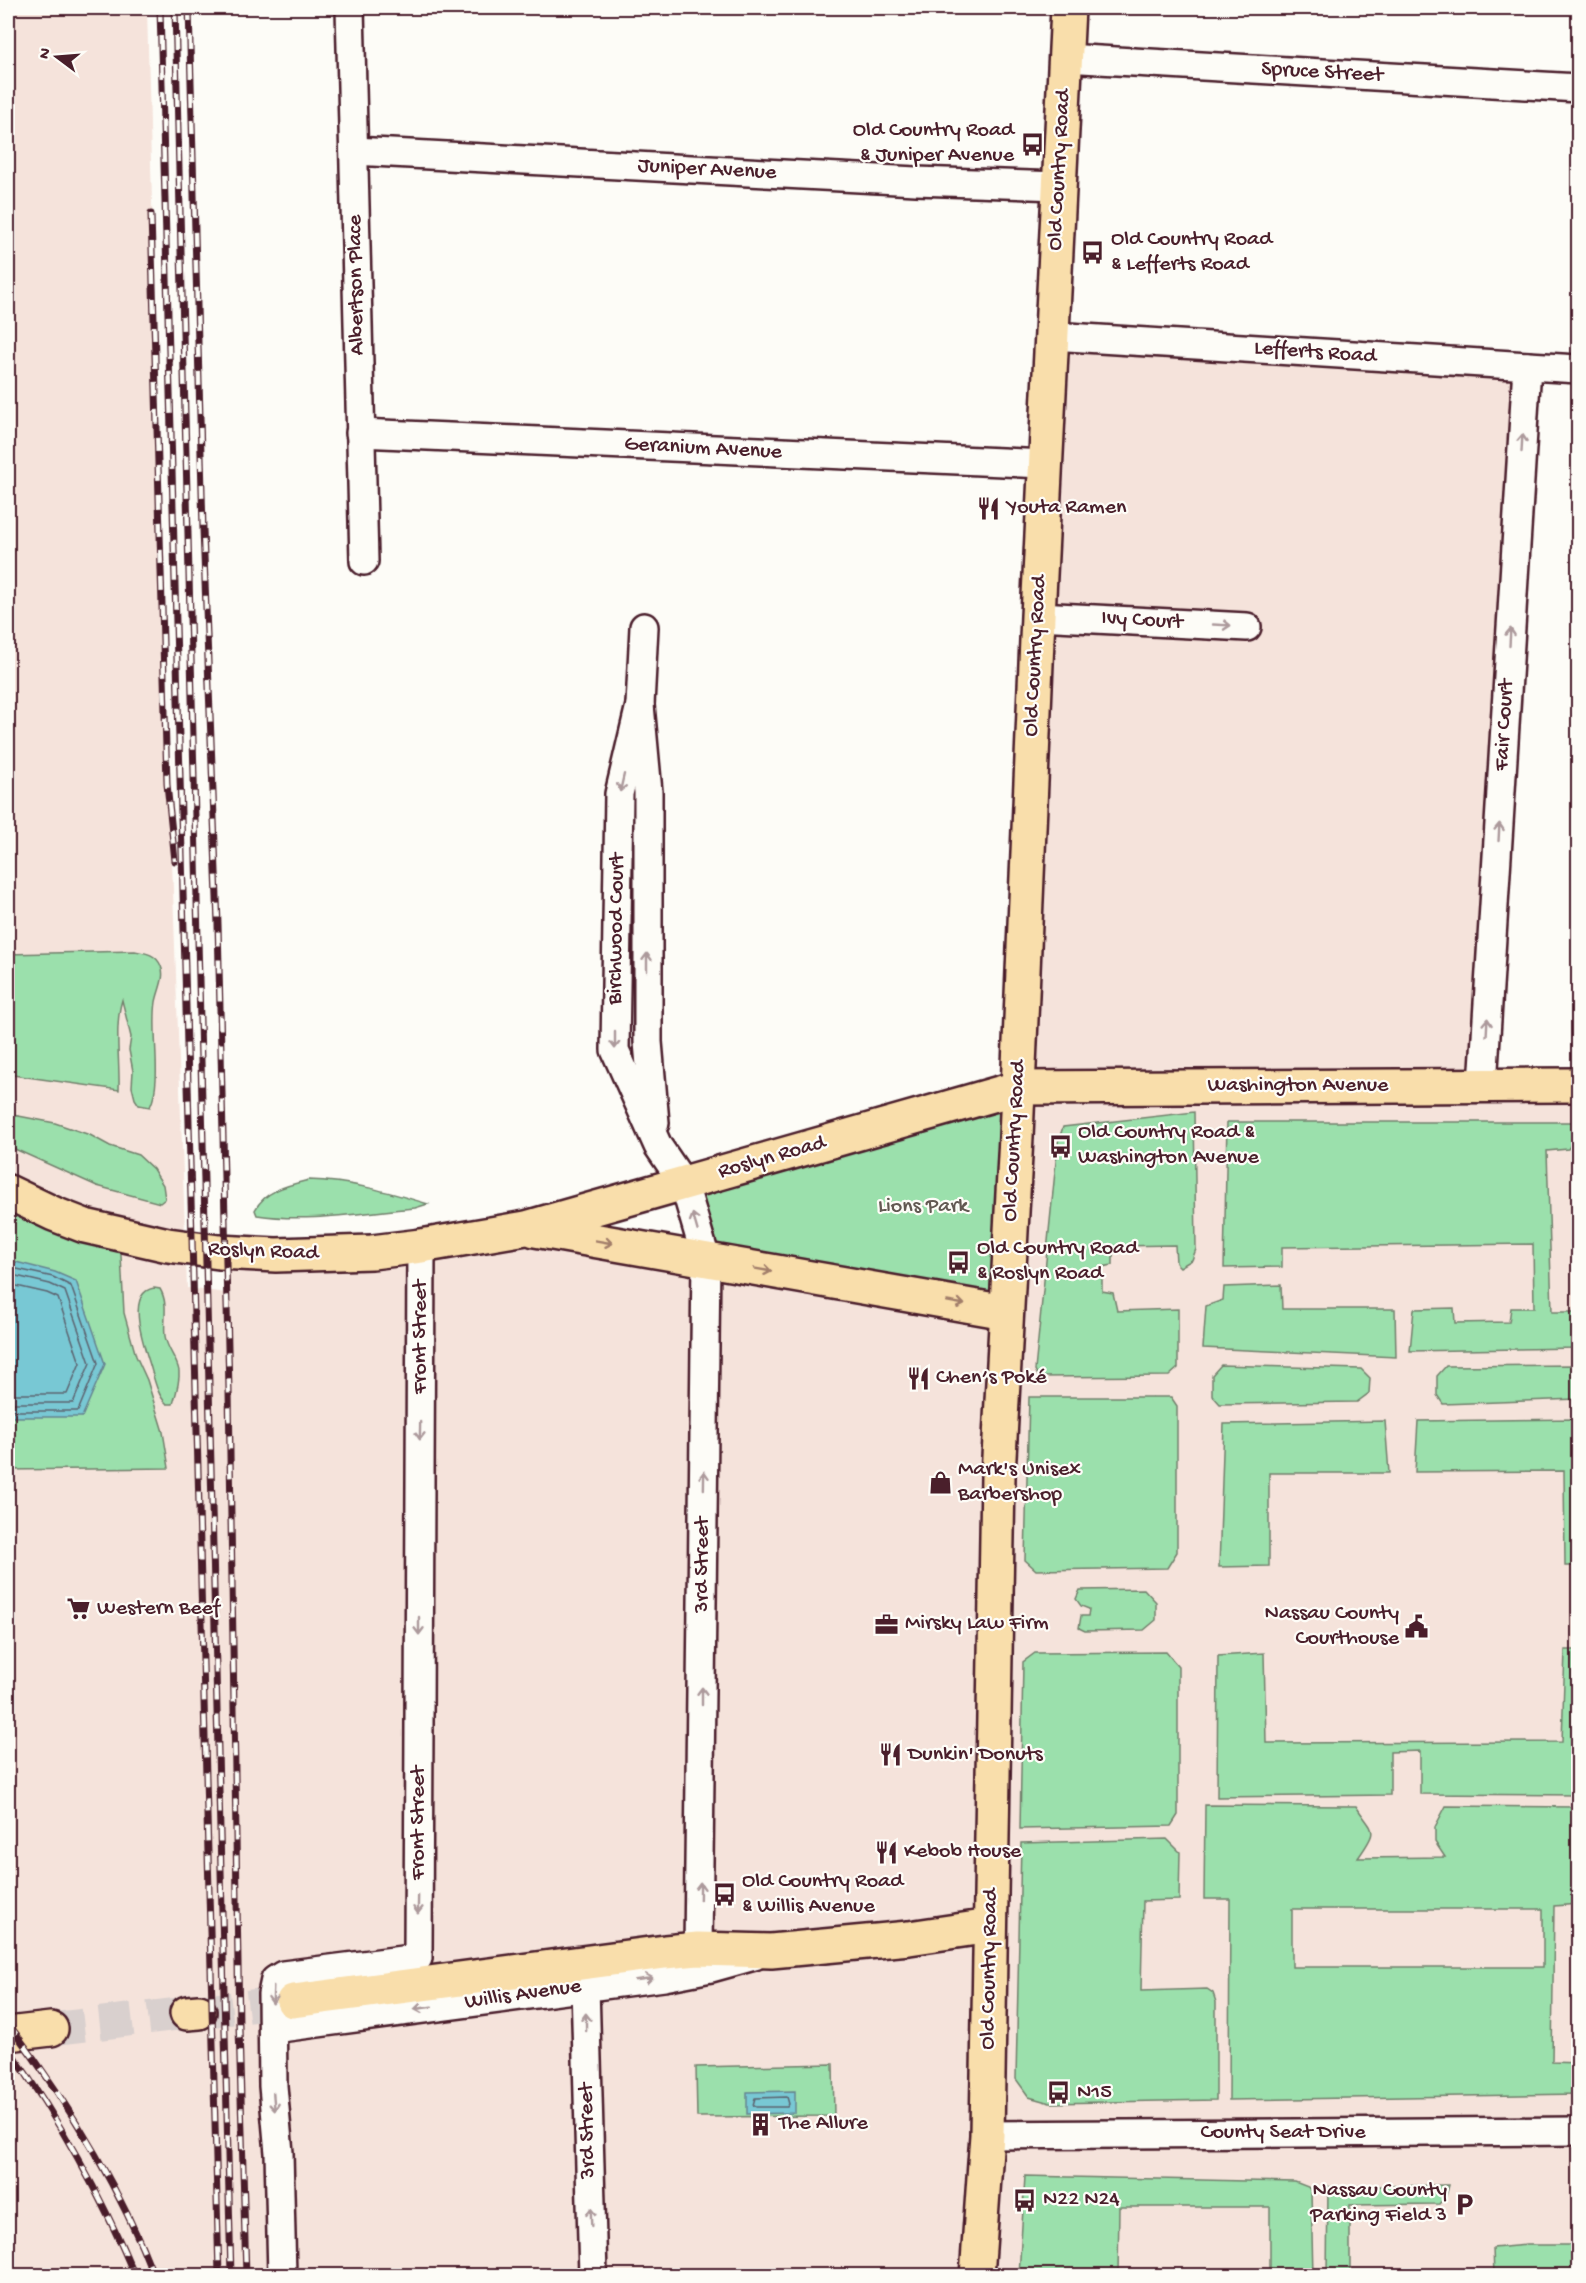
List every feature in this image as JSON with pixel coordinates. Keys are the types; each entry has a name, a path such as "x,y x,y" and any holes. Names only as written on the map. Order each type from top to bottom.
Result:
{"main road":[{"name":"Old Country Road","path":"977,2276 987,2135 998,1476 1068,8"},
{"name":"Washington Avenue","path":"1017,1088 1578,1085"},
{"name":"Roslyn Road","path":"8,1192 85,1226 120,1236 193,1249 245,1254 318,1255 372,1252 526,1228 1017,1088"},
{"name":"Roslyn Road","path":"526,1228 1006,1312"},
{"name":"Willis Avenue","path":"292,2001 637,1955 699,1949 771,1951 909,1938 990,1926"},
{"path":"8,2034 51,2029"}],"street":[{"name":"Albertson Place","path":"350,8 364,561"},
{"name":"Spruce Street","path":"1065,58 1578,88"},
{"name":"Juniper Avenue","path":"354,151 1059,186"},
{"name":"Lefferts Road","path":"1052,336 1578,369"},
{"name":"Fair Court","path":"1483,1085 1527,366"},
{"name":"Geranium Avenue","path":"360,433 1045,464"},
{"name":"Ivy Court","path":"1038,616 1247,627"},
{"name":"Birchwood Court","path":"644,627 640,705 648,792 648,1042 658,1146 684,1184"},
{"name":"3rd Street","path":"684,1184 706,1259 699,1949"},
{"name":"Front Street","path":"282,2276 279,2153 273,2085 272,1994 275,1980 279,1977 418,1958 422,1246"},
{"name":"Willis Avenue","path":"273,2029 711,1968 771,1951"},
{"name":"3rd Street","path":"585,1986 593,2276"},
{"name":"County Seat Drive","path":"987,2135 1578,2132"}],"shaded area":[{"path":"8,8 147,8 167,784 171,833 187,1288 227,1293 228,1254 526,1228 1006,1312 1052,336 1527,366 1483,1085 1578,1084 1578,2275 8,2276"}],"green space":[{"path":"135,951 147,953 153,957 159,962 162,970 155,1014 156,1084 150,1107 139,1105 135,1099 129,1050 131,1037 122,1000 118,1032 119,1090 13,1075 8,1060 8,954"},
{"name":"Lions Park","path":"1017,1088 1006,1312 706,1259 684,1184"},
{"path":"1194,1112 1196,1249 1192,1260 1180,1267 1176,1263 1175,1245 1116,1246 1113,1251 1113,1265 1102,1267 1102,1291 1113,1293 1117,1311 1178,1309 1178,1368 1169,1376 1039,1377 1035,1370 1058,1142 1063,1127"},
{"path":"8,1114 55,1123 138,1155 153,1169 163,1185 165,1199 160,1203 97,1186 8,1146"},
{"path":"1227,1122 1573,1122 1575,1139 1568,1149 1547,1151 1552,1312 1578,1312 1578,1348 1410,1351 1414,1309 1454,1308 1455,1323 1509,1322 1511,1308 1534,1308 1533,1244 1282,1247 1282,1267 1224,1268"},
{"path":"309,1180 384,1191 428,1204 415,1208 336,1216 296,1218 257,1215 255,1210 259,1203 271,1193"},
{"path":"8,1192 120,1236 124,1313 136,1356 147,1380 163,1432 169,1468 8,1470"},
{"path":"1281,1285 1282,1309 1395,1309 1396,1357 1203,1348 1206,1306 1223,1300 1224,1287"},
{"path":"154,1288 160,1289 163,1295 165,1336 179,1371 173,1404 167,1404 158,1391 139,1322 140,1300 145,1292"},
{"path":"1221,1365 1361,1369 1370,1378 1369,1393 1357,1402 1220,1404 1212,1395 1212,1375"},
{"path":"1578,1365 1577,1399 1443,1404 1437,1395 1437,1376 1446,1366"},
{"path":"1029,1397 1171,1397 1177,1406 1177,1552 1167,1568 1036,1570 1025,1560"},
{"path":"1578,1419 1578,1566 1565,1566 1564,1471 1415,1472 1418,1421"},
{"path":"1385,1421 1389,1473 1269,1473 1269,1566 1219,1567 1224,1424"},
{"path":"1144,1589 1156,1602 1156,1620 1144,1630 1085,1631 1079,1628 1081,1616 1088,1616 1089,1609 1081,1606 1076,1599 1080,1590"},
{"path":"1565,1650 1578,1650 1578,1795 1420,1794 1420,1751 1390,1752 1390,1795 1217,1797 1218,1656 1264,1653 1266,1743 1562,1742"},
{"path":"1166,1652 1178,1666 1178,1815 1171,1826 1020,1829 1023,1662 1035,1653"},
{"path":"1205,1805 1356,1806 1372,1830 1369,1841 1358,1858 1445,1857 1435,1842 1435,1827 1446,1806 1578,1807 1578,1904 1554,1906 1552,2062 1578,2063 1578,2094 1229,2100 1230,1899 1204,1899","holes":["1292,1909 1543,1909 1543,1967 1292,1967"]},
{"path":"1167,1839 1180,1852 1179,1900 1143,1901 1141,1991 1207,1989 1213,1993 1216,2002 1216,2100 1050,2103 1029,2097 1016,2079 1021,1843"},
{"path":"833,2064 834,2116 697,2117 696,2067"},
{"path":"1025,2176 1295,2182 1308,2187 1311,2191 1313,2275 1270,2275 1270,2207 1119,2207 1118,2275 1019,2275"},
{"path":"1449,2185 1446,2196 1439,2204 1350,2205 1350,2275 1327,2275 1328,2187"},
{"path":"1578,2245 1578,2274 1494,2275 1493,2248"}],"water":[{"path":"8,1260 55,1272 76,1281 105,1364 82,1417 8,1417"},
{"path":"795,2091 795,2113 747,2114 747,2092"}],"tunnel":[{"path":"199,2012 293,2001"},
{"path":"51,2029 187,2013"}],"railway":[{"path":"160,8 219,2276"},
{"path":"175,8 231,2276"},
{"path":"189,8 203,529 218,924 229,1390 239,2026 246,2276"},
{"path":"151,214 167,784 175,861"},
{"path":"8,2023 90,2144 125,2209 154,2276"},
{"path":"8,2048 45,2102 78,2158 135,2276"}],"place":[{"name":"Old Country Road & Juniper Avenue","path":"1032,144"},
{"name":"Old Country Road & Lefferts Road","path":"1093,253"},
{"name":"Youta Ramen","path":"989,508"},
{"name":"Old Country Road & Washington Avenue","path":"1060,1146"},
{"name":"Old Country Road & Roslyn Road","path":"959,1262"},
{"name":"Chen’s Poké","path":"918,1378"},
{"name":"Mark's Unisex Barbershop","path":"940,1483"},
{"name":"Western Beef","path":"79,1609"},
{"name":"Mirsky Law Firm","path":"887,1624"},
{"name":"Nassau County Courthouse","path":"1417,1627"},
{"name":"Dunkin' Donuts","path":"890,1755"},
{"name":"Kebob House","path":"886,1852"},
{"name":"Old Country Road & Willis Avenue","path":"724,1895"},
{"name":"N15","path":"1059,2093"},
{"name":"The Allure","path":"761,2124"},
{"name":"N22 N24","path":"1025,2200"},
{"name":"Nassau County Parking Field 3","path":"1465,2204"}]}
